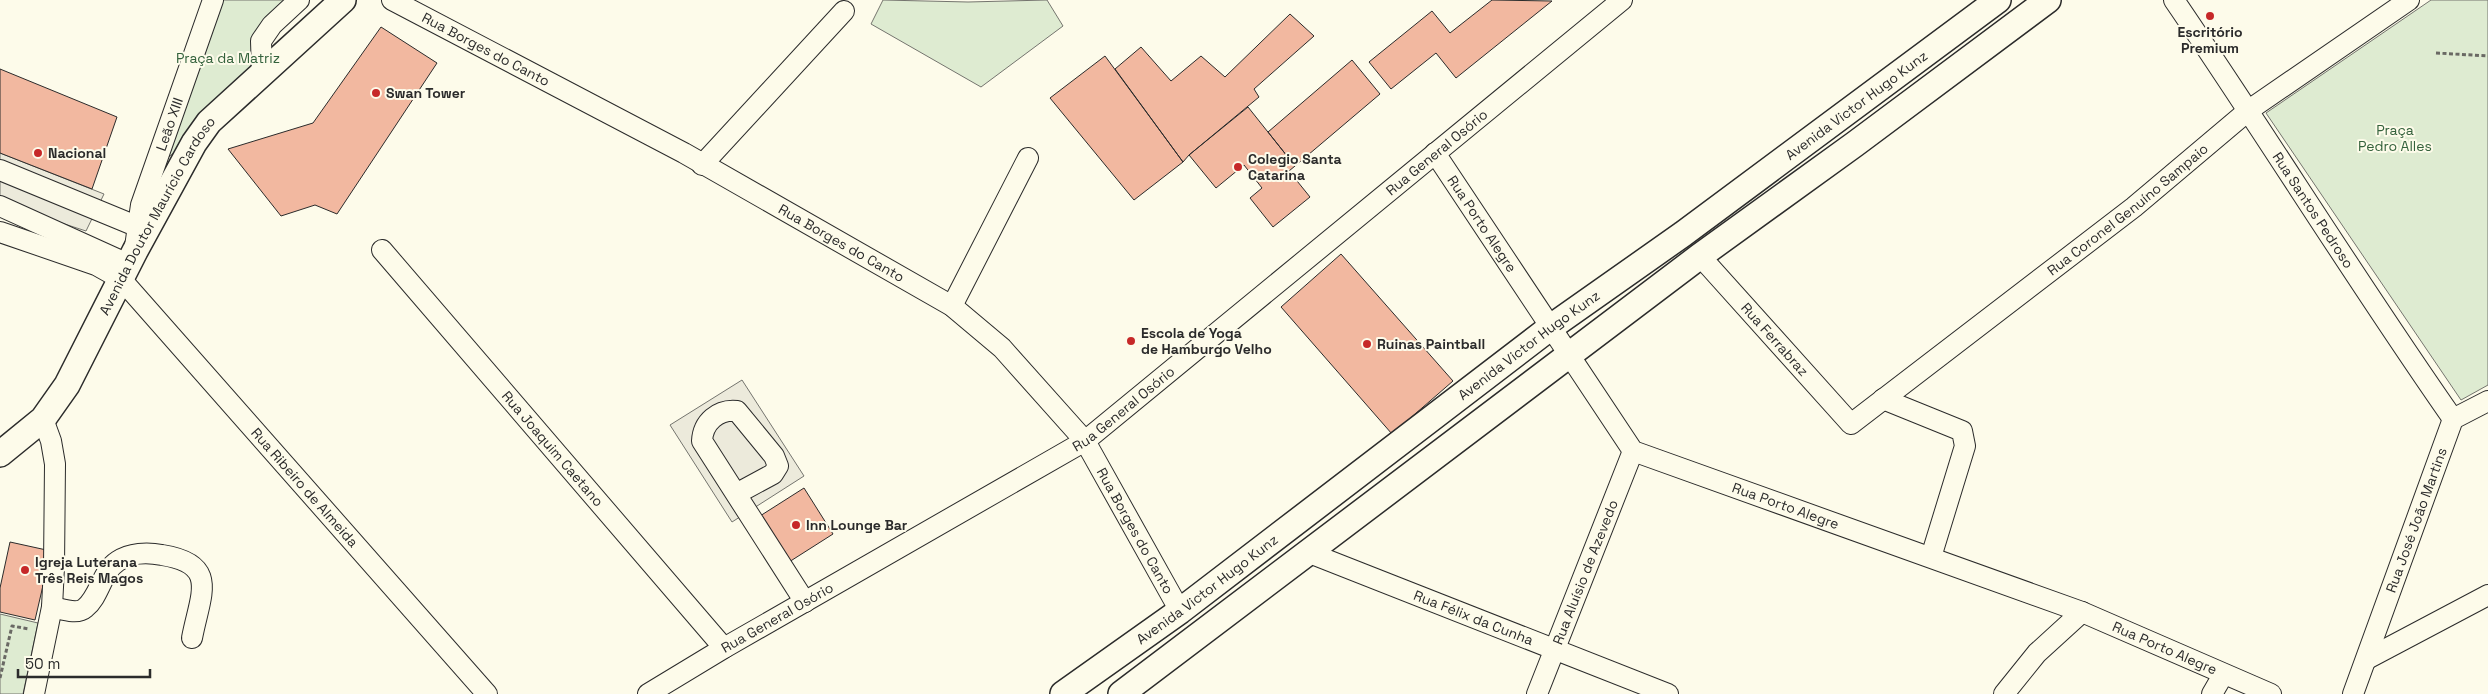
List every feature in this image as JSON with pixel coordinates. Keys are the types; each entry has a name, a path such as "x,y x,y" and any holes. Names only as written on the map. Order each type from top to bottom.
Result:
{"main road":[{"name":"Avenida Doutor Maurício Cardoso","path":"0,454 43,419 67,386 128,265 194,143 209,122 343,0"},
{"name":"Avenida Victor Hugo Kunz","path":"1064,694 1180,611 1551,327 1682,234 1998,0"},
{"name":"Avenida Victor Hugo Kunz","path":"1121,694 1207,631 1307,552 1570,356 1700,256 1855,144 2048,0"}],"street":[{"path":"262,72 261,41 272,25 299,0"},
{"name":"Rua Borges do Canto","path":"392,0 684,153 952,306 1002,348 1085,442 1180,611"},
{"name":"Rua General Osório","path":"648,694 724,648 1085,442 1622,0"},
{"name":"Rua Santos Pedroso","path":"2174,0 2249,110 2408,355 2453,419"},
{"name":"Rua Coronel Genuíno Sampaio","path":"1851,424 2134,207 2249,110 2409,0"},
{"name":"Leão XIII","path":"128,265 136,226 156,158 210,1"},
{"path":"702,165 844,11"},
{"name":"Rua Porto Alegre","path":"1435,153 1633,451 2082,612 2223,675 2271,694"},
{"path":"952,306 1028,158"},
{"path":"0,170 136,226"},
{"path":"0,206 128,265"},
{"path":"0,232 96,265 128,265"},
{"name":"Rua Joaquim Caetano","path":"382,250 724,648"},
{"name":"Rua Ferrabraz","path":"1700,256 1851,424"},
{"name":"Rua Ribeiro de Almeida","path":"128,265 487,694"},
{"path":"1884,399 1962,430 1965,446 1931,557"},
{"path":"2453,419 2488,401"},
{"path":"34,694 52,607 55,464 51,441 43,419"},
{"name":"Rua José João Martins","path":"2353,694 2453,419"},
{"name":"Rua Aluísio de Azevedo","path":"1538,694 1633,451"},
{"path":"736,494 805,602"},
{"name":"Rua Félix da Cunha","path":"1307,552 1668,694"},
{"path":"52,607 72,612 84,610 92,600 106,574 116,562 130,555 152,553 175,557 187,560 199,571 202,585 192,638"},
{"path":"2367,659 2488,595"},
{"path":"2004,694 2037,653 2082,612"},
{"path":"2212,694 2223,675"}],"path":[{"path":"2436,53 2488,56"},
{"path":"0,678 12,626 46,633"}],"green space":[{"name":"Praça da Matriz","path":"218,0 294,0 270,22 259,72 169,157 165,140"},
{"path":"883,0 968,2 1047,0 1063,26 981,87 871,24"},
{"name":"Praça Pedro Alles","path":"2431,0 2488,0 2488,385 2461,400 2266,113"},
{"path":"0,614 38,623 23,694 0,694"}],"shaded area":[{"path":"0,153 104,194 86,231 0,203"},
{"path":"742,380 804,476 732,522 670,425"}],"building":[{"path":"1492,0 1552,1 1456,78 1436,53 1391,89 1369,62 1432,11 1450,33"},
{"path":"1290,14 1314,36 1254,89 1259,97 1183,162 1115,69 1141,47 1171,81 1201,56 1225,77"},
{"name":"Swan Tower","path":"381,27 437,63 337,214 315,205 281,216 228,149 313,123"},
{"path":"1105,56 1183,162 1134,200 1050,98"},
{"path":"1352,60 1380,94 1295,166 1268,132"},
{"path":"0,69 117,117 92,189 0,153"},
{"path":"1248,107 1295,166 1289,171 1310,197 1273,227 1250,198 1262,188 1244,165 1216,188 1189,155"},
{"name":"Ruinas Paintball","path":"1341,254 1453,381 1392,434 1281,307"},
{"name":"Inn Lounge Bar","path":"804,488 833,534 789,562 760,516"},
{"name":"Igreja Luterana Três Reis Magos","path":"10,542 51,551 35,620 0,612 0,588"}],"place":[{"name":"Escritório Premium","path":"2210,16"},
{"name":"Swan Tower","path":"376,93"},
{"name":"Nacional","path":"38,153"},
{"name":"Colegio Santa Catarina","path":"1238,167"},
{"name":"Escola de Yoga de Hamburgo Velho","path":"1131,341"},
{"name":"Ruinas Paintball","path":"1367,344"},
{"name":"Inn Lounge Bar","path":"796,525"},
{"name":"Igreja Luterana Três Reis Magos","path":"25,570"}]}
